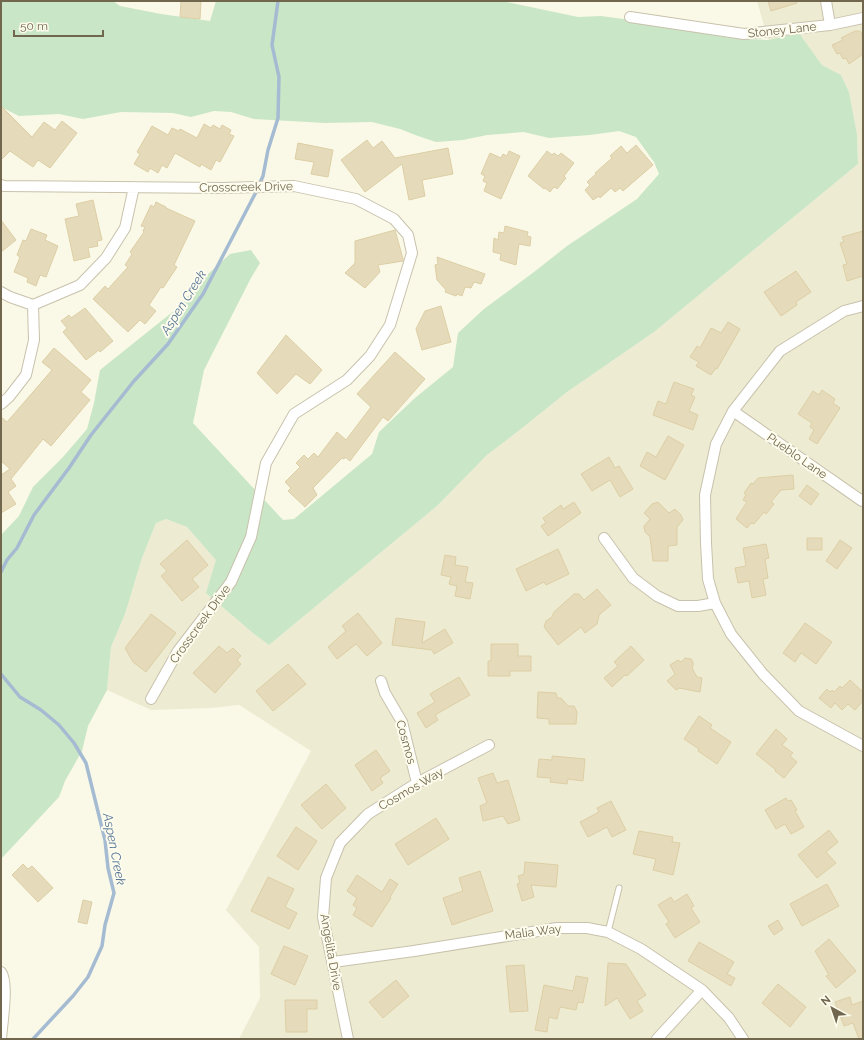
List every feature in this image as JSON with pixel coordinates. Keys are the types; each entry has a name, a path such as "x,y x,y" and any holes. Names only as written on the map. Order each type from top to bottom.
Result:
{"street":[{"path":"826,1 830,25"},
{"name":"Stoney Lane","path":"630,17 744,34 830,25 863,18"},
{"name":"Crosscreek Drive","path":"1,184 4,186 223,188 294,186 356,199 394,218 408,235 412,253 390,325 370,356 347,380 294,414 266,463 251,537 231,582 178,651 151,699"},
{"path":"1,292 10,297 33,304 80,285 106,258 125,228 134,187"},
{"path":"1,404 9,397 26,374 34,340 33,304"},
{"path":"863,306 844,311 780,351 733,411 716,444 705,495 708,579 715,603 731,634 763,674 799,711 863,746"},
{"name":"Pueblo Lane","path":"733,411 862,501"},
{"path":"604,538 633,578 657,596 678,606 698,606 715,603"},
{"name":"Cosmos","path":"381,681 385,693 402,722 417,783"},
{"name":"Cosmos Way","path":"340,843 368,814 417,783 489,745"},
{"name":"Angelita Drive","path":"340,843 326,878 323,917 348,1039"},
{"name":"Malia Way","path":"333,962 414,951 557,928 587,928 608,932 641,949 702,990 729,1018 744,1039"},
{"path":"1,972 4,976 5,995 1,1039"},
{"path":"657,1039 702,990"}],"lane":[{"path":"608,932 619,888"}],"shaded area":[{"path":"757,1 863,1 863,1039 239,1039 260,998 259,947 226,910 311,751 239,705 211,708 151,710 107,690 111,647 125,614 142,558 156,523 166,519 187,527 217,560 207,594 269,645 437,506 487,455 567,392 654,332 858,164 857,134 849,92 841,75 822,65 799,33 768,40"}],"green space":[{"path":"1,1 113,1 120,6 210,21 216,1 502,1 578,17 601,16 660,24 730,38 768,40 799,33 822,65 841,75 849,92 857,134 858,164 654,332 567,392 487,455 437,506 269,645 206,593 216,560 187,527 166,519 156,523 142,558 125,614 111,647 107,690 88,726 82,751 65,781 59,797 1,859 1,535 19,516 33,487 63,457 87,429 94,403 100,370 175,310 208,274 230,254 251,250 260,263 204,370 193,423 283,520 294,519 372,454 379,432 415,398 453,367 458,333 484,309 567,246 637,199 659,174 654,162 636,137 619,131 549,138 524,132 436,142 400,129 372,122 325,123 254,119 231,112 214,111 191,117 173,113 121,112 83,119 59,114 19,116 1,107"}],"building":[{"path":"181,1 201,1 200,19 180,17"},
{"path":"768,1 796,1 797,3 771,11"},
{"path":"855,31 860,31 862,33 863,54 849,64 846,58 843,59 840,53 837,54 832,45 843,40 841,38"},
{"path":"1,106 32,137 44,122 55,130 62,121 77,133 50,168 38,160 33,167 10,151 1,160"},
{"path":"204,124 211,128 213,125 220,129 222,125 231,130 229,134 234,136 220,162 216,160 211,170 201,164 200,167 175,153 167,168 162,165 158,173 150,168 148,172 134,164 140,154 137,152 152,126 168,135 172,128 179,131 180,129 197,138"},
{"path":"367,140 373,148 382,141 395,158 448,148 453,174 422,180 425,196 409,200 402,164 365,192 341,160"},
{"path":"298,143 333,150 328,177 311,174 314,162 295,159"},
{"path":"636,145 653,165 623,191 620,188 615,192 611,188 600,198 599,196 593,200 585,190 590,185 587,182 612,158 610,156 621,146 627,153"},
{"path":"509,151 520,156 501,199 484,191 487,183 483,181 485,176 481,174 490,153 501,158 503,154 507,156"},
{"path":"547,151 552,155 554,153 558,156 561,153 574,163 564,176 566,178 557,189 555,187 550,192 528,176"},
{"path":"93,200 102,240 97,241 98,246 88,248 90,257 74,261 65,219 79,216 76,204"},
{"path":"156,202 195,221 174,265 177,267 149,305 156,311 145,324 140,320 128,332 93,299 105,286 108,289 128,267 125,265 132,254 130,252 144,232 145,227 141,226 151,205 154,207"},
{"path":"1,220 16,240 1,252"},
{"path":"505,226 528,232 527,236 531,237 530,246 519,244 516,265 500,260 501,254 493,252 494,238 498,240 499,232 504,233"},
{"path":"31,229 47,235 45,240 58,246 46,277 40,275 36,286 27,282 28,278 14,272 20,257 17,255 23,240 26,241"},
{"path":"395,230 403,261 378,265 380,272 365,288 345,273 355,263 355,241"},
{"path":"863,231 863,276 847,281 843,265 847,264 840,243 844,242 842,237"},
{"path":"437,257 485,274 481,284 474,282 471,288 465,287 462,296 457,294 456,296 445,292 446,290 437,280 435,265 438,264"},
{"path":"796,271 811,292 796,302 797,305 781,316 764,292"},
{"path":"441,306 451,342 422,350 416,329 425,311"},
{"path":"85,308 113,341 100,352 99,350 86,360 63,332 67,328 61,321 69,315 71,318"},
{"path":"728,322 740,329 717,369 716,368 711,375 696,366 699,362 690,357 697,346 700,348 711,328 721,333"},
{"path":"286,335 322,370 310,384 296,374 277,394 257,373"},
{"path":"54,348 91,380 81,392 90,400 51,446 43,439 11,479 16,486 8,492 16,504 1,513 1,475 10,469 1,461 1,417 7,422 52,370 42,362"},
{"path":"395,352 425,379 388,421 383,417 350,461 345,457 344,459 342,458 313,488 317,495 305,507 288,491 291,488 285,482 300,467 296,463 304,455 308,459 314,453 318,457 337,432 346,440 371,407 357,394"},
{"path":"674,382 694,389 691,395 695,397 689,411 698,415 693,430 653,415 658,401 666,404"},
{"path":"822,390 835,399 833,403 840,408 817,444 809,439 814,430 810,427 812,423 798,414 813,391 819,395"},
{"path":"668,436 684,445 665,480 640,466 647,452 656,457"},
{"path":"609,457 615,468 619,466 633,489 620,497 610,480 592,491 581,474"},
{"path":"793,475 794,489 781,490 771,502 774,504 766,514 764,512 754,524 751,523 747,528 736,519 747,502 743,500 746,495 744,493 751,483 753,484 758,478"},
{"path":"807,485 819,494 811,505 799,496"},
{"path":"574,502 581,513 548,536 541,526 546,523 543,518 561,505 563,509"},
{"path":"658,502 669,513 675,509 681,515 683,520 677,527 677,545 668,546 668,561 653,561 650,537 645,532 644,526 650,519 644,513 652,504"},
{"path":"807,538 822,538 822,550 807,550"},
{"path":"187,540 208,565 192,579 199,587 182,601 161,576 167,571 160,564"},
{"path":"840,540 852,548 837,569 826,561"},
{"path":"766,544 769,558 765,559 768,578 763,579 766,595 752,598 749,581 738,583 735,568 746,566 743,548"},
{"path":"558,549 569,574 546,585 544,582 526,591 516,569"},
{"path":"445,555 456,557 455,565 468,567 465,582 473,583 470,599 455,596 457,586 449,584 451,577 441,575"},
{"path":"597,589 611,605 599,615 597,624 585,633 581,627 558,645 544,627 546,621 552,617 554,612 574,594 579,594 584,600"},
{"path":"358,613 382,643 367,656 356,644 337,659 328,647 346,631 342,626"},
{"path":"151,614 176,633 146,672 133,662 125,648"},
{"path":"396,618 425,622 422,643 445,629 453,643 434,654 432,650 392,645"},
{"path":"805,623 832,642 816,664 801,653 795,662 783,653"},
{"path":"491,644 518,644 518,656 531,656 531,671 510,671 510,676 488,676 488,661 491,661"},
{"path":"219,646 227,653 233,648 241,656 237,660 241,664 215,693 193,673"},
{"path":"631,646 644,660 627,676 625,675 612,687 604,678 618,666 614,662"},
{"path":"685,658 691,659 693,662 692,668 697,677 702,678 700,692 679,688 676,690 667,681 675,674 670,665 678,660 681,662"},
{"path":"288,664 306,684 273,711 256,691"},
{"path":"459,677 470,695 435,715 438,720 426,728 417,713 435,702 430,694"},
{"path":"850,680 863,692 863,701 855,710 848,704 842,710 835,703 831,708 819,698 827,689 830,692 832,690 834,692 840,686 842,688"},
{"path":"538,692 556,693 557,698 561,698 568,706 574,706 577,712 576,724 549,724 549,719 537,718"},
{"path":"699,716 712,725 710,728 731,742 717,764 684,739"},
{"path":"776,729 787,739 782,745 793,753 790,756 797,762 784,778 756,754"},
{"path":"376,750 390,771 380,778 383,783 372,791 355,765"},
{"path":"552,756 585,759 583,781 568,779 567,784 550,782 551,778 537,777 539,759 552,760"},
{"path":"493,773 497,783 508,780 520,820 508,824 503,816 483,821 480,806 487,803 478,778"},
{"path":"326,784 346,808 322,829 301,805"},
{"path":"786,798 788,801 791,800 804,827 791,834 785,824 776,829 765,810"},
{"path":"611,801 626,830 612,837 607,827 588,837 580,822 599,812 597,808"},
{"path":"436,818 449,839 408,865 395,844"},
{"path":"296,827 317,841 298,870 277,856"},
{"path":"829,830 838,842 826,852 836,863 817,878 798,855"},
{"path":"639,831 673,837 672,842 680,843 673,875 653,870 656,859 633,854"},
{"path":"525,862 558,865 556,887 531,885 534,897 522,901 517,884 520,883 518,876 524,874"},
{"path":"23,864 28,869 32,866 53,888 38,902 12,875"},
{"path":"480,871 493,911 452,925 443,898 463,891 459,878"},
{"path":"357,875 382,892 390,879 398,884 390,897 391,898 372,927 353,915 357,908 353,905 357,898 347,891"},
{"path":"268,877 294,889 285,907 297,913 289,929 251,911"},
{"path":"827,884 839,906 802,926 790,904"},
{"path":"687,894 694,906 691,908 700,922 675,938 666,924 669,922 658,905 671,897 674,902"},
{"path":"83,900 92,902 87,924 78,922"},
{"path":"778,920 783,929 774,935 768,926"},
{"path":"829,939 856,971 836,988 826,976 829,975 815,951"},
{"path":"699,942 734,962 727,974 735,978 731,986 688,961"},
{"path":"284,946 308,956 295,985 271,974"},
{"path":"608,963 626,964 646,995 637,1001 643,1011 630,1019 617,998 605,1006"},
{"path":"524,965 528,1011 510,1012 506,966"},
{"path":"576,976 588,978 583,1003 578,1002 576,1010 560,1007 557,1019 549,1017 547,1032 535,1030 544,985 573,991"},
{"path":"396,980 409,996 383,1018 369,1002"},
{"path":"778,984 806,1007 790,1027 762,1003"},
{"path":"850,997 852,1005 863,1001 863,1039 859,1039 853,1023 844,1026 835,1002"},
{"path":"285,1000 317,1000 317,1009 307,1009 307,1032 286,1032"}],"waterway":[{"name":"Aspen Creek","path":"1,572 7,560 17,548 34,515 69,468 91,435 134,381 168,344 203,294 255,194 263,176 268,150 278,118 279,77 272,45 278,1"},
{"name":"Aspen Creek","path":"1,674 20,697 41,710 59,725 74,743 86,763 105,840 108,868 114,893 105,925 102,946 88,977 73,996 33,1039"}]}
